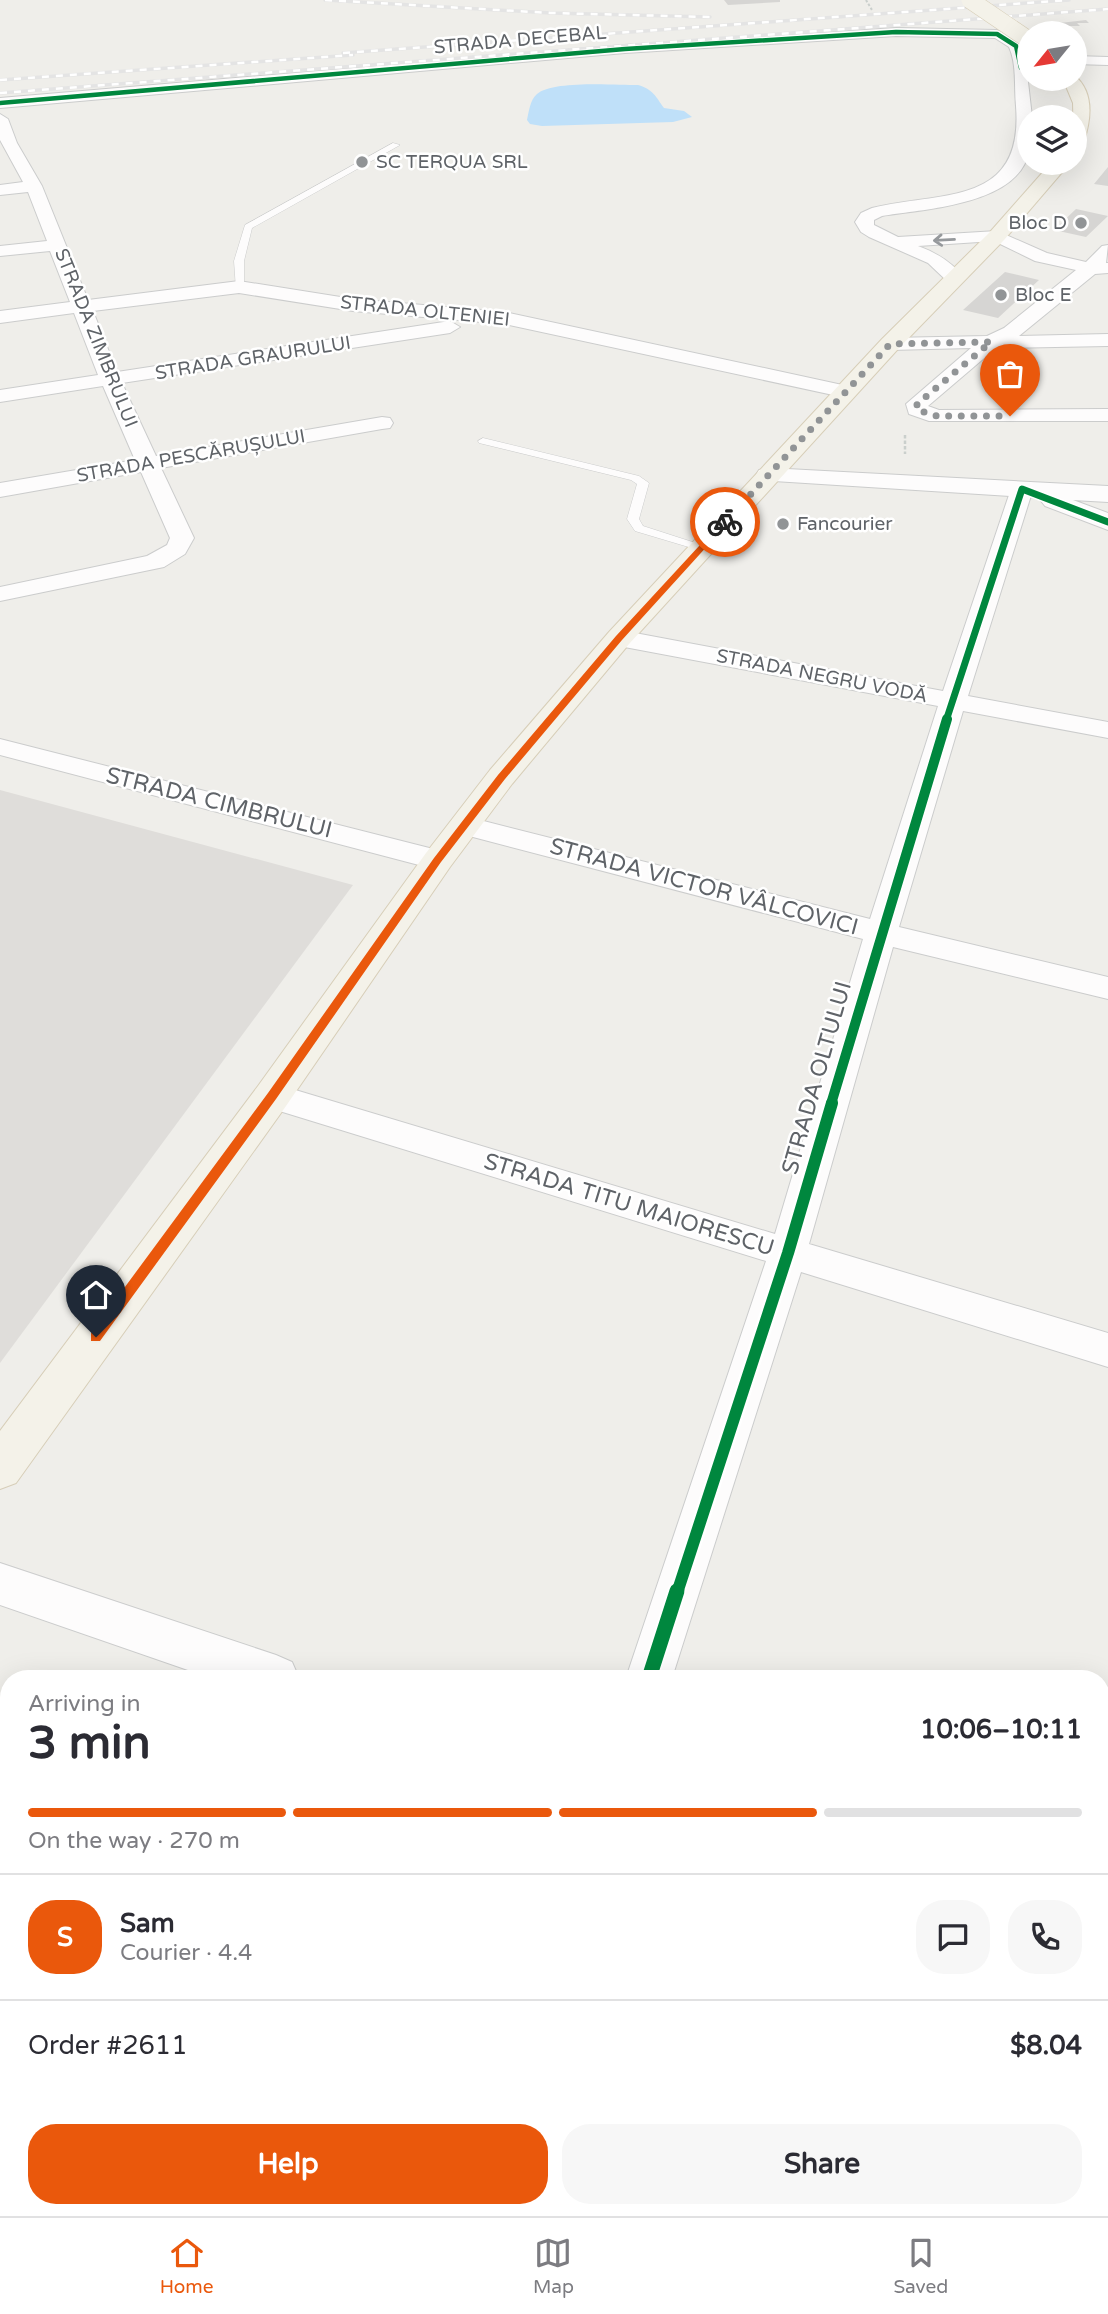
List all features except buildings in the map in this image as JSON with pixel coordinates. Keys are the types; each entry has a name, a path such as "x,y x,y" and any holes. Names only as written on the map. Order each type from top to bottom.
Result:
{"main road":[{"path":"970,0 1017,32"},
{"path":"0,1468 272,1096 438,860 501,777 619,638 702,547 890,344 997,236 1050,175"}],"street":[{"name":"STRADA DECEBAL","path":"0,103 490,62 573,52 896,32 997,34 1009,38 1017,46"},
{"path":"1087,60 1108,61"},
{"name":"STRADA DECEBAL","path":"955,278 934,259 891,241 867,228 864,222 867,216 878,212 980,193 1005,177 1023,150 1026,132 1025,91"},
{"name":"STRADA ZIMBRULUI","path":"0,119 4,144 34,186 110,380 182,538 177,549 170,555 140,566 0,594"},
{"path":"0,190 34,186"},
{"path":"891,241 997,236 1041,257"},
{"path":"0,251 58,245"},
{"path":"1108,250 1099,268 1011,332 991,342 917,404 917,410 937,416 1108,415"},
{"path":"973,259 1041,257 1099,268"},
{"name":"STRADA OLTENIEI","path":"0,317 239,287 353,305 505,318 847,392"},
{"name":"STRADA GRAURULUI","path":"0,396 505,318"},
{"path":"890,344 1108,340"},
{"name":"STRADA PESCĂRUȘULUI","path":"0,490 382,423"},
{"path":"768,475 1108,494"},
{"path":"1022,489 1108,522"},
{"name":"STRADA OLTULUI","path":"652,1670 788,1253 881,933 1022,489"},
{"name":"STRADA NEGRU VODĂ","path":"619,638 1108,730"},
{"name":"STRADA CIMBRULUI","path":"0,747 438,860"},
{"name":"STRADA VICTOR VÂLCOVICI","path":"464,825 881,933 1108,988"},
{"name":"STRADA TITU MAIORESCU","path":"272,1096 1108,1350"},
{"path":"0,1584 253,1670"}],"lane":[{"path":"239,287 239,261 248,226 396,145"},
{"path":"483,442 635,478 643,483 633,519 639,528 702,547"}],"path":[{"path":"908,483 905,432 917,410"}],"shaded area":[{"path":"0,790 353,885 0,1363"}],"water":[{"path":"585,84 638,85 651,91 664,108 684,111 692,117 673,122 542,126 530,124 527,120 533,99 545,90"}],"railway":[{"path":"325,0 551,13 710,17"},
{"path":"343,53 1069,0"},
{"path":"0,93 1108,9"},
{"path":"0,80 353,55"}],"cycle path":[{"path":"0,103 625,49 896,32 997,34 1009,39 1017,48"},
{"path":"652,1670 788,1253 881,933 1022,489 1108,522"}],"way so far":[{"path":"725,522 890,344 991,342 917,404 917,410 937,416 1010,416"}],"place":[{"name":"SC TERQUA SRL","path":"362,162"},
{"name":"Bloc D","path":"1081,223"},
{"name":"Bloc E","path":"1001,295"},
{"name":"Fancourier","path":"783,524"}],"route":[{"path":"96,1337 272,1096 438,860 501,777 619,638 725,522"}]}
